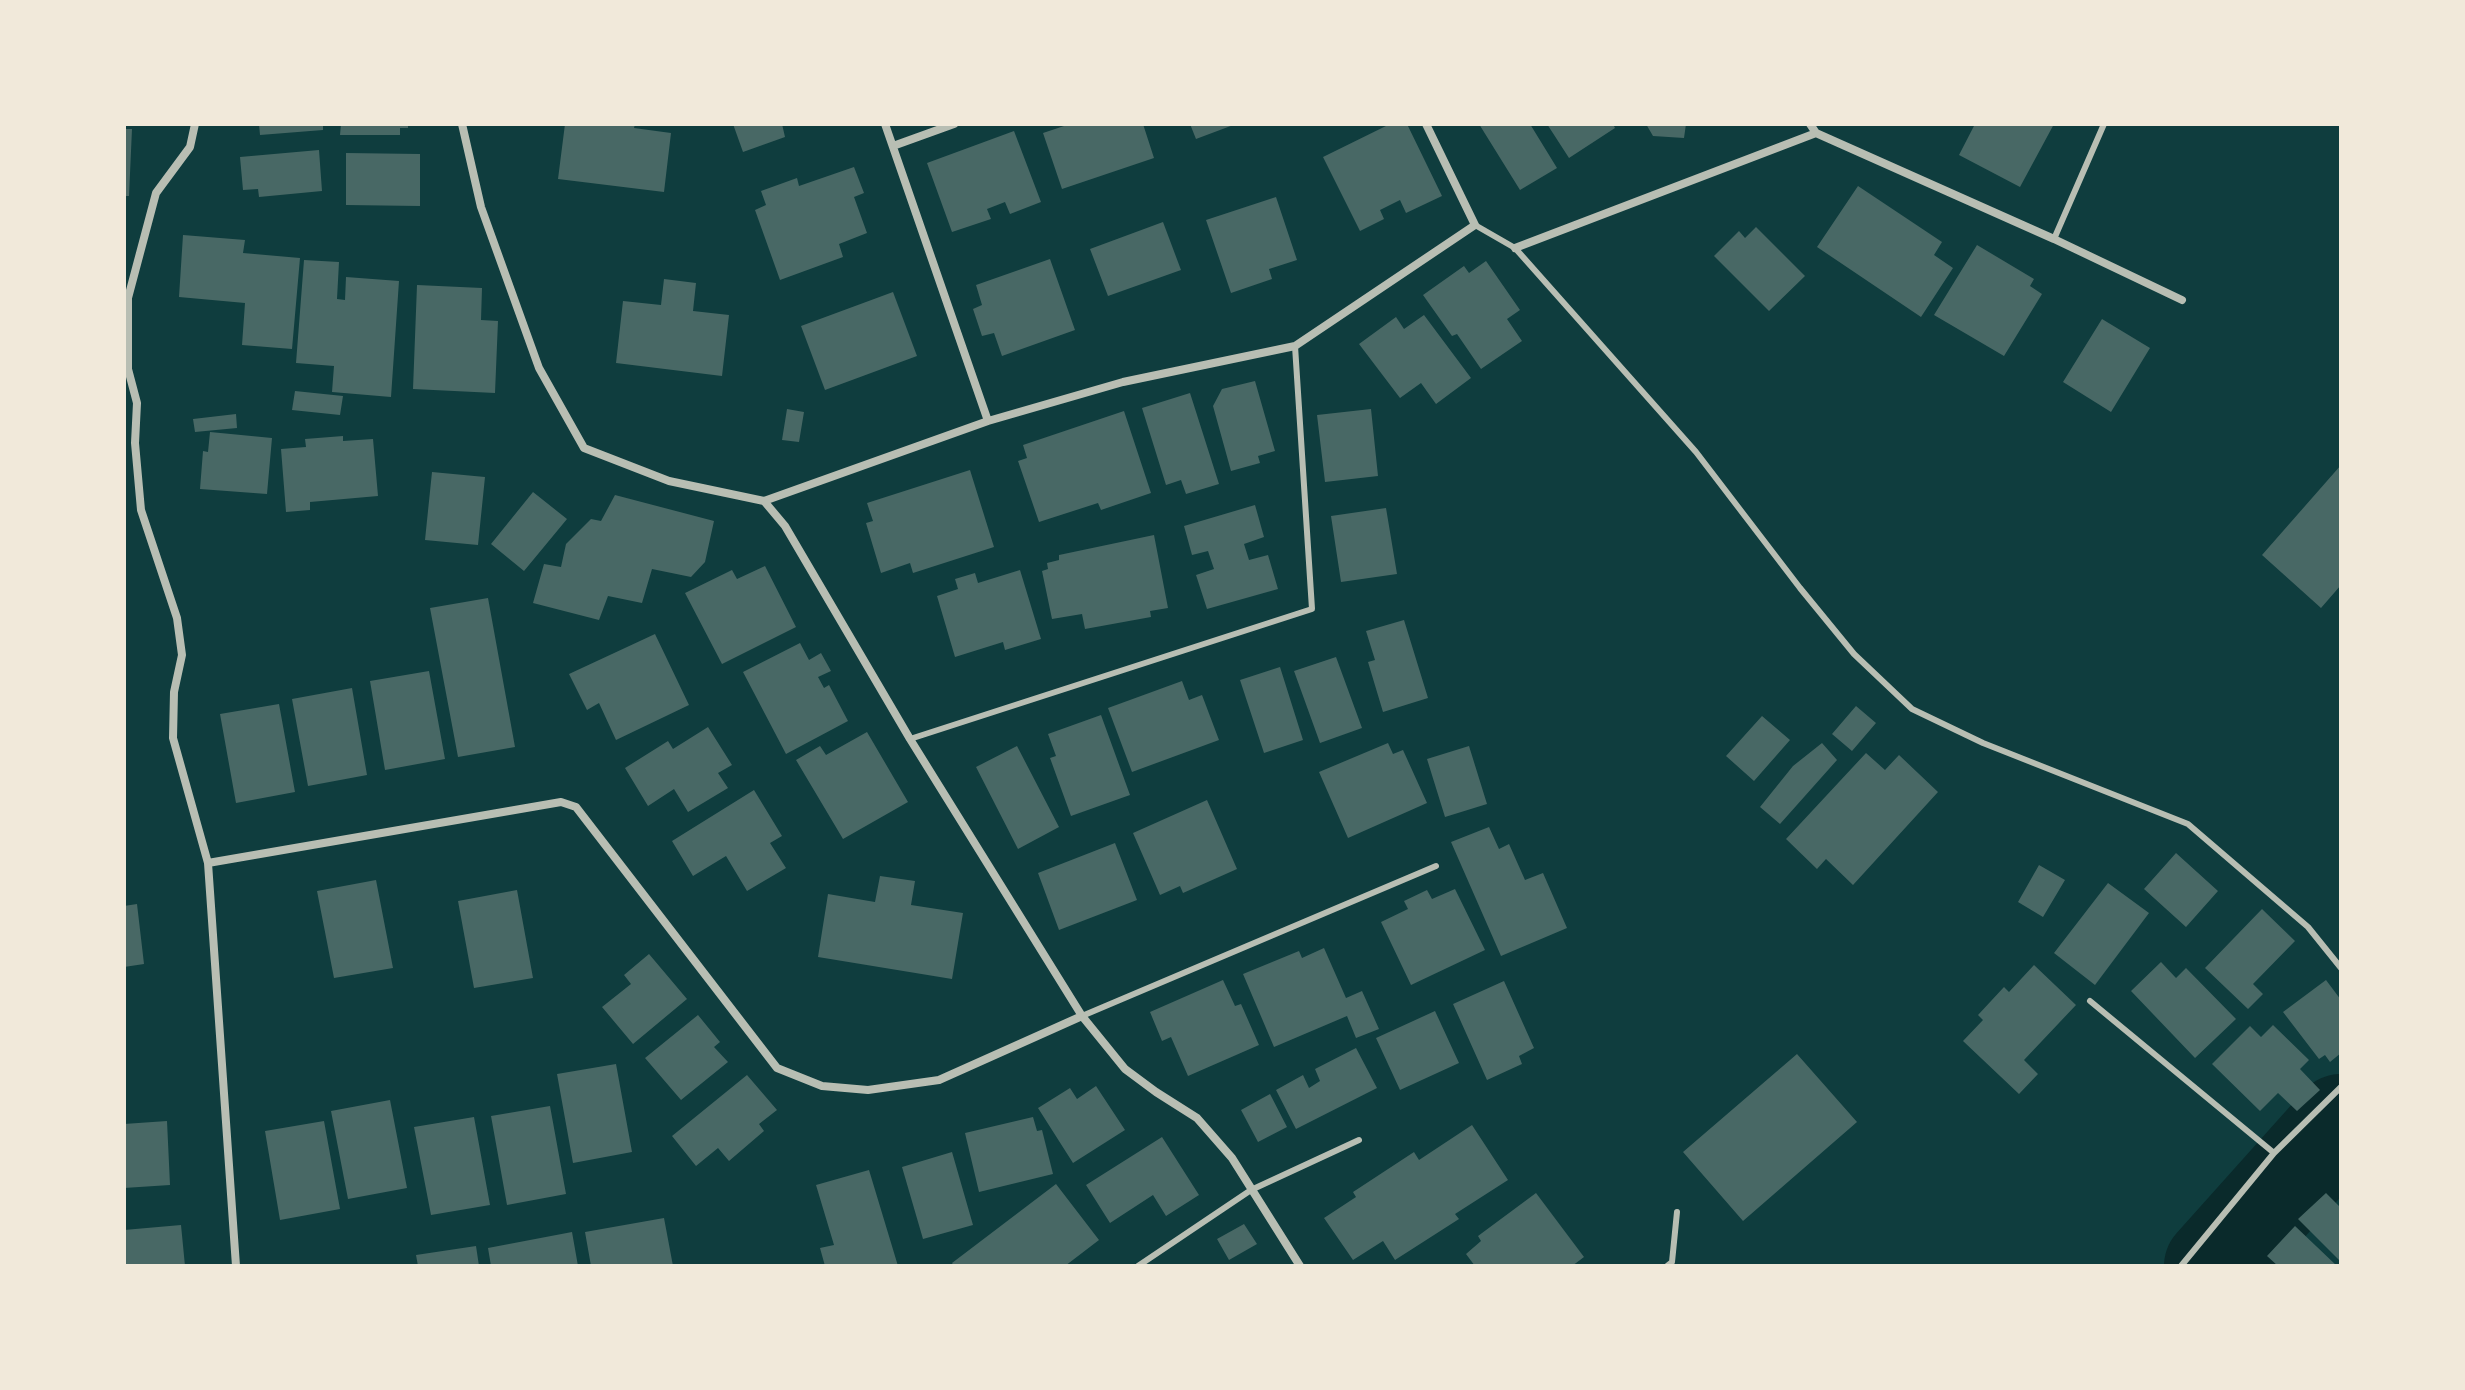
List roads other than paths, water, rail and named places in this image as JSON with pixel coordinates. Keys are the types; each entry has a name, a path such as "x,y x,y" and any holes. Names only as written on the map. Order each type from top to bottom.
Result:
{"street":[{"path":"195,124 190,147 156,193 128,298 128,369 137,403 135,443 141,510 179,630 182,655 174,692 173,738 208,863 236,1266"},
{"path":"462,124 481,207 539,368 584,448 669,481 764,501 988,421 1123,382 1295,346 1475,225 1426,124"},
{"path":"885,124 988,421"},
{"path":"893,146 954,124"},
{"path":"1810,124 1816,133 2182,300"},
{"path":"1515,248 1816,133"},
{"path":"764,501 785,526 910,739 1082,1016 1125,1069 1197,1118 1232,1158 1300,1266"},
{"path":"208,863 561,802 576,807 777,1068 822,1086 868,1090 939,1080 1082,1016"}],"lane":[{"path":"2054,239 2104,124"},
{"path":"1475,225 1515,248 1696,452 1854,654 1912,709 1983,743 2188,824 2308,927 2341,968"},
{"path":"910,739 1312,609 1295,346"},
{"path":"1082,1016 1436,866"},
{"path":"2090,1001 2274,1153"},
{"path":"2181,1266 2274,1153 2341,1087"},
{"path":"1138,1266 1251,1190 1359,1140"},
{"path":"1667,1266 1672,1262 1677,1212"}],"waterway":[{"path":"2213,1266 2341,1123"}]}
